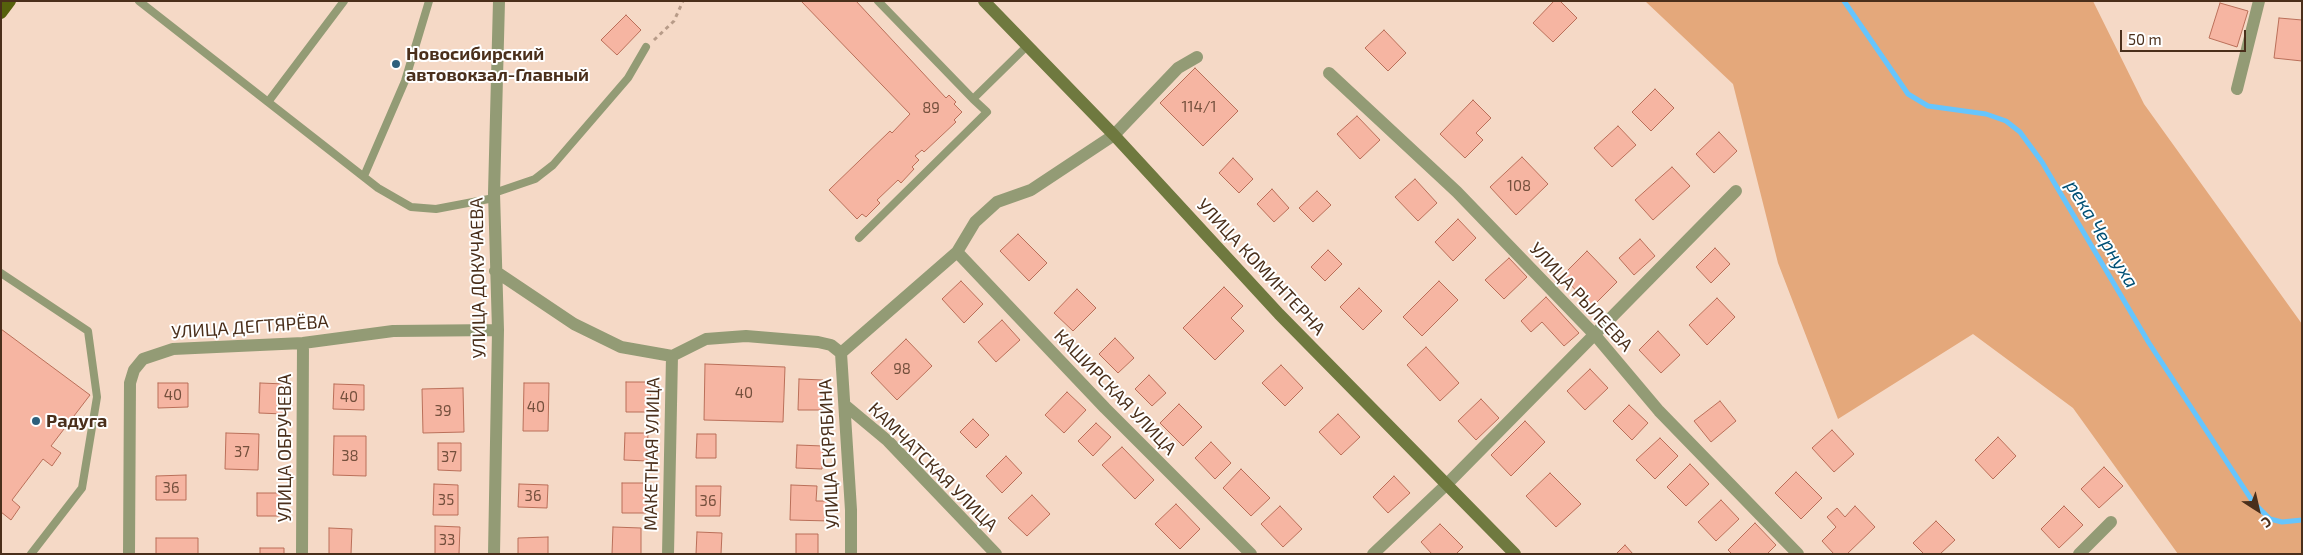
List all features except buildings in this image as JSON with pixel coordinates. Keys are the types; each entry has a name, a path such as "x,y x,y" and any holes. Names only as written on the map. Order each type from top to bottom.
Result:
{"main road":[{"path":"1,13 10,1"}],"street":[{"name":"УЛИЦА ДОКУЧАЕВА","path":"494,554 498,330 494,195 500,1"},
{"name":"УЛИЦА КОМИНТЕРНА","path":"984,1 1114,135 1280,314 1515,554"},
{"path":"2237,89 2259,1"},
{"path":"495,270 574,324 621,346 672,356 706,339 746,336 818,342 831,345 841,353 957,252 975,222 997,202 1031,190 1114,135 1178,68 1196,57"},
{"name":"УЛИЦА РЫЛЕЕВА","path":"1329,73 1457,192 1595,335 1659,410 1798,554"},
{"path":"1373,554 1447,484 1736,191"},
{"name":"КАШИРСКАЯ УЛИЦА","path":"957,252 1105,408 1251,554"},
{"name":"УЛИЦА ДЕГТЯРЁВА","path":"129,554 130,383 134,370 143,359 173,349 303,343 393,330 498,330"},
{"name":"УЛИЦА ОБРУЧЕВА","path":"302,554 303,343"},
{"name":"УЛИЦА СКРЯБИНА","path":"841,353 846,406 851,554"},
{"name":"МАКЕТНАЯ УЛИЦА","path":"668,554 672,356"},
{"name":"КАМЧАТСКАЯ УЛИЦА","path":"846,406 888,441 996,554"},
{"path":"2079,554 2111,522"}],"lane":[{"path":"139,1 378,188 411,206 436,209 494,195 535,179 553,165 628,78 646,48"},
{"path":"268,102 344,1"},
{"path":"364,176 405,80 429,1"},
{"path":"859,238 987,112 878,1"},
{"path":"974,99 1027,46"},
{"path":"1,273 88,331 97,397 82,488 32,554"}],"path":[{"path":"646,48 674,21 683,1"}],"shaded area":[{"path":"1645,1 2093,1 2144,104 2302,324 2302,554 2178,554 2073,408 1973,334 1838,419 1778,263 1733,84"}],"waterway":[{"name":"река Чернуха","path":"1844,1 1908,94 1928,106 1986,114 2006,121 2020,132 2042,162 2149,343 2253,502 2270,519 2282,522 2302,520"}],"place":[{"name":"Новосибирский автовокзал-Главный","path":"396,64"},
{"name":"Радуга","path":"36,421"}]}
